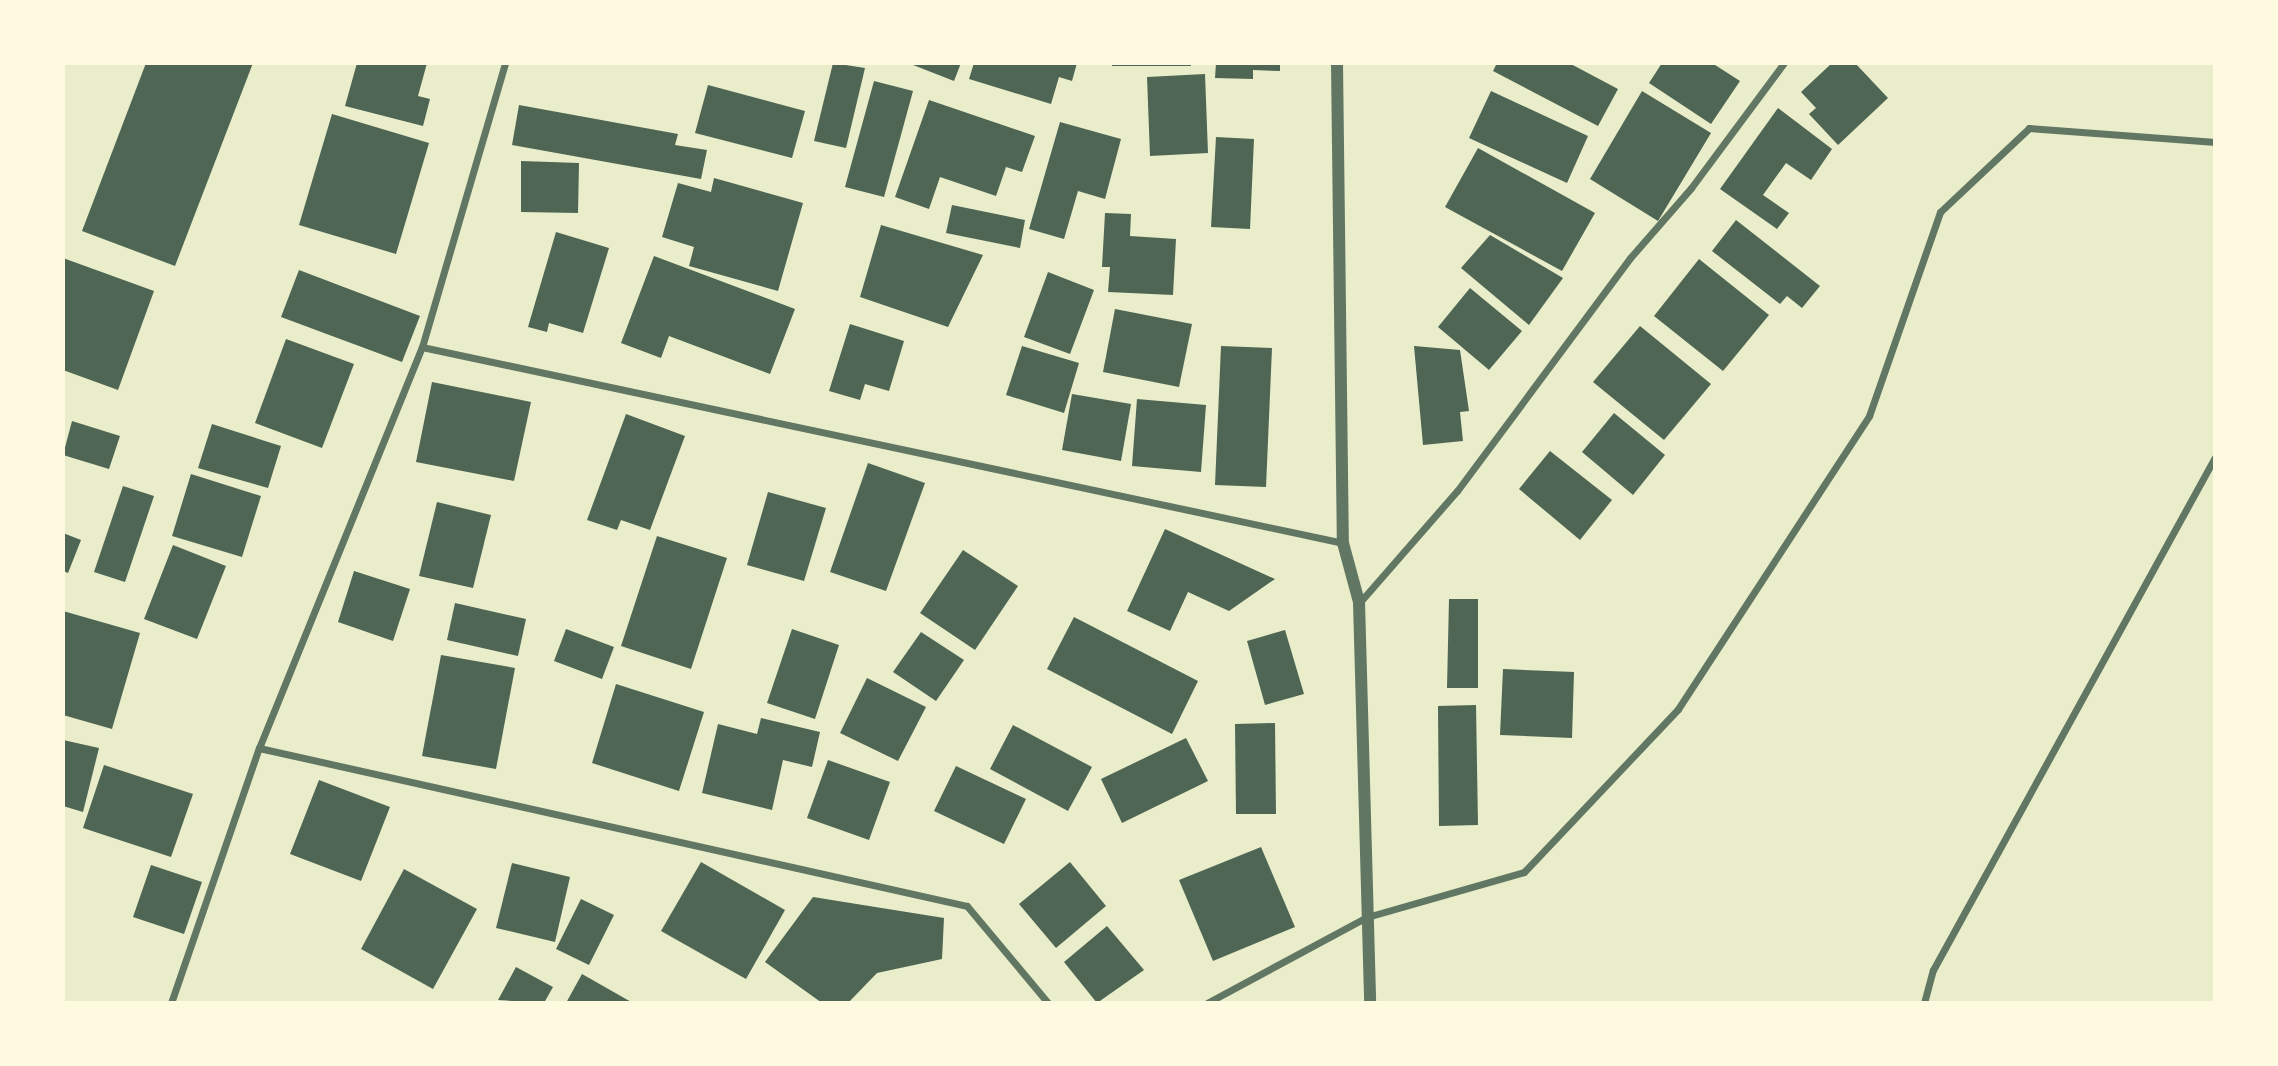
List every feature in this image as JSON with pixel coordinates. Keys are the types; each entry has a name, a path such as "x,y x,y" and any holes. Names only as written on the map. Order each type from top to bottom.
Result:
{"street":[{"path":"171,1003 259,748 422,347 505,63"},
{"path":"1336,63 1343,542 1359,602 1370,1003"},
{"path":"1359,602 1457,491 1630,258 1691,188 1784,63"},
{"path":"1207,1003 1367,918 1524,872 1678,709 1869,416 1940,212 2029,128 2215,142"},
{"path":"422,347 1343,542"},
{"path":"1923,1003 1933,970 2215,457"},
{"path":"259,748 967,906 1048,1003"}],"building":[{"path":"146,63 253,63 175,266 82,231"},
{"path":"357,63 427,63 418,96 430,99 423,126 345,106"},
{"path":"833,63 865,68 846,148 814,141"},
{"path":"908,63 961,63 954,81"},
{"path":"974,63 1077,63 1072,81 1059,77 1051,104 969,79"},
{"path":"1112,63 1191,63 1191,66 1112,66"},
{"path":"1216,63 1280,63 1280,71 1253,70 1253,79 1215,78"},
{"path":"1497,63 1569,63 1618,89 1598,126 1493,71"},
{"path":"1662,63 1712,63 1740,81 1711,124 1649,83"},
{"path":"1832,63 1855,63 1888,98 1838,145 1809,114 1816,108 1801,92"},
{"path":"1205,74 1208,153 1150,156 1147,77"},
{"path":"874,81 913,91 884,197 845,187"},
{"path":"708,85 805,111 792,158 695,133"},
{"path":"1491,91 1588,136 1567,183 1469,138"},
{"path":"1642,91 1711,133 1658,221 1590,179"},
{"path":"929,100 1035,136 1022,172 1006,167 996,196 940,177 929,209 895,197"},
{"path":"519,105 678,134 675,145 707,150 701,179 512,145"},
{"path":"1778,108 1832,149 1811,180 1786,163 1763,195 1789,213 1777,229 1720,189"},
{"path":"332,114 429,143 396,254 299,225"},
{"path":"1060,122 1121,139 1105,199 1078,191 1064,239 1029,229"},
{"path":"1216,137 1254,139 1250,229 1211,227"},
{"path":"1478,148 1595,213 1562,271 1445,207"},
{"path":"521,161 579,163 578,213 521,212"},
{"path":"714,178 803,203 778,291 689,266 694,247 662,237 678,183 711,192"},
{"path":"952,205 1025,220 1020,248 946,233"},
{"path":"1105,213 1131,214 1130,236 1176,239 1173,295 1108,292 1110,267 1102,267"},
{"path":"1736,220 1820,286 1802,308 1787,296 1780,304 1712,251"},
{"path":"881,225 983,255 948,327 860,297"},
{"path":"556,232 609,248 583,333 549,323 547,332 528,327"},
{"path":"1490,235 1563,278 1529,325 1461,268"},
{"path":"654,256 795,309 770,374 669,336 661,358 621,343"},
{"path":"63,258 154,291 118,390 63,370"},
{"path":"1699,259 1769,315 1723,371 1654,316"},
{"path":"299,270 420,316 402,362 281,317"},
{"path":"1048,272 1094,290 1070,354 1024,337"},
{"path":"1470,288 1522,331 1489,370 1438,327"},
{"path":"1115,309 1192,324 1179,387 1103,372"},
{"path":"850,324 904,341 889,391 865,384 860,400 829,391"},
{"path":"1640,326 1711,384 1664,440 1593,382"},
{"path":"286,339 354,364 322,448 255,423"},
{"path":"1022,346 1079,363 1064,413 1006,395"},
{"path":"1221,346 1272,348 1266,487 1215,485"},
{"path":"1414,346 1460,350 1469,411 1460,412 1463,441 1423,445"},
{"path":"432,382 531,402 514,481 416,462"},
{"path":"1072,394 1131,404 1121,461 1062,450"},
{"path":"1137,399 1206,405 1201,472 1132,466"},
{"path":"1614,413 1665,455 1633,495 1582,452"},
{"path":"626,414 685,436 650,530 621,520 617,530 587,520"},
{"path":"72,421 120,436 109,469 63,455"},
{"path":"212,424 281,446 268,488 198,468"},
{"path":"1550,451 1612,500 1580,540 1519,489"},
{"path":"868,463 925,483 886,591 830,572"},
{"path":"191,474 261,496 242,557 172,536"},
{"path":"123,486 154,496 125,582 94,572"},
{"path":"768,492 826,508 804,581 747,565"},
{"path":"437,502 491,515 473,588 419,576"},
{"path":"1165,529 1275,579 1229,611 1188,592 1170,631 1127,611"},
{"path":"63,533 81,540 68,573 63,571"},
{"path":"657,536 727,558 691,669 621,646"},
{"path":"173,545 226,566 197,639 144,619"},
{"path":"963,550 1018,586 975,650 920,613"},
{"path":"354,571 410,589 393,641 338,622"},
{"path":"1449,599 1478,599 1478,688 1447,688"},
{"path":"455,603 526,619 518,656 447,640"},
{"path":"63,611 140,633 112,729 63,715"},
{"path":"1074,617 1198,681 1172,734 1047,669"},
{"path":"566,629 614,647 602,679 554,661"},
{"path":"792,629 839,645 815,719 767,703"},
{"path":"1285,630 1304,694 1265,705 1247,641"},
{"path":"921,632 964,660 936,701 893,672"},
{"path":"441,655 515,668 496,769 422,756"},
{"path":"1503,669 1574,672 1572,738 1500,735"},
{"path":"867,678 926,707 898,761 840,733"},
{"path":"616,684 704,712 679,791 592,763"},
{"path":"1476,705 1478,825 1439,826 1438,706"},
{"path":"761,718 820,732 812,767 783,760 772,810 702,793 718,724 757,734"},
{"path":"1275,723 1276,814 1236,814 1235,724"},
{"path":"1013,725 1092,767 1068,811 990,769"},
{"path":"1186,738 1208,781 1122,823 1101,779"},
{"path":"63,740 99,748 83,812 63,806"},
{"path":"828,760 890,782 869,840 807,818"},
{"path":"104,765 193,794 171,857 83,828"},
{"path":"956,766 1026,799 1004,844 934,811"},
{"path":"319,780 390,807 361,881 290,854"},
{"path":"1261,847 1295,927 1213,961 1179,880"},
{"path":"701,862 785,910 746,979 661,931"},
{"path":"1070,862 1106,906 1056,948 1019,904"},
{"path":"512,863 570,877 555,942 496,928"},
{"path":"151,865 202,882 184,934 133,917"},
{"path":"404,869 477,909 433,989 361,949"},
{"path":"813,897 944,918 942,959 877,973 848,1003 822,1003 765,962"},
{"path":"581,899 614,915 589,965 556,949"},
{"path":"1107,926 1144,970 1097,1003 1064,962"},
{"path":"516,967 553,987 544,1003 498,1000"},
{"path":"582,974 633,1003 566,1003"}]}
